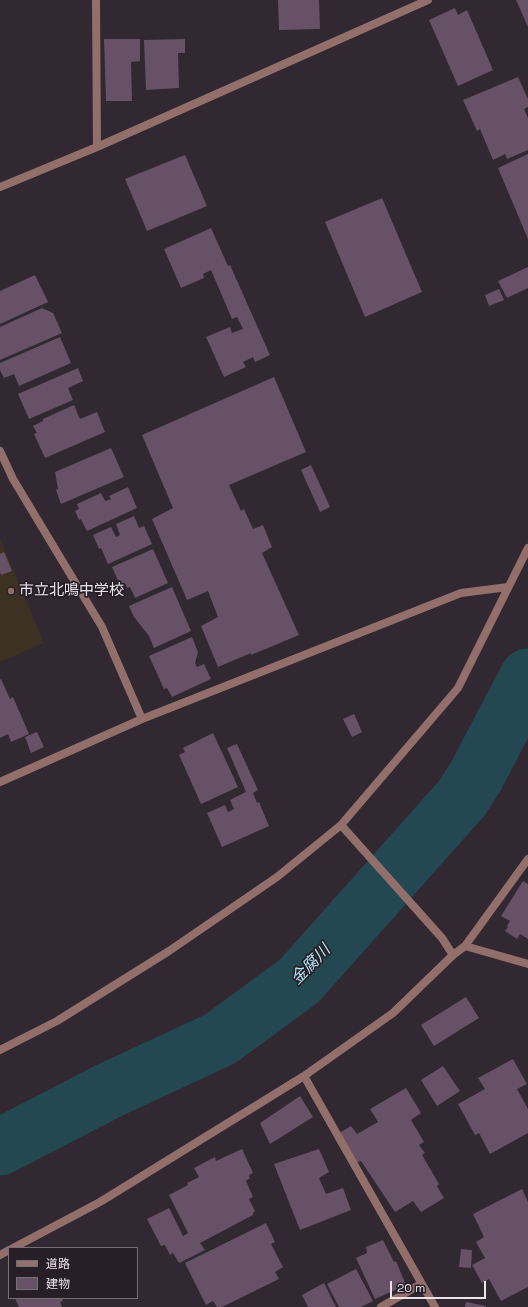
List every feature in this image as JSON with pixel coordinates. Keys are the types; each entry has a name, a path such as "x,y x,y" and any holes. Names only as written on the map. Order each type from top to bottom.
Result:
{"street":[{"path":"96,0 97,147"},
{"path":"0,186 97,147 428,0"},
{"path":"0,451 13,480 102,627 142,719"},
{"path":"0,1050 56,1021 169,951 277,877 341,826 458,688 528,548"},
{"path":"0,782 142,719 461,593 508,587"},
{"path":"341,826 442,938 453,955"},
{"path":"15,1247 100,1202 304,1076 393,1013 453,955 465,946 528,859"},
{"path":"465,946 528,964"},
{"path":"304,1076 435,1307"},
{"path":"381,1307 421,1284"}],"shaded area":[{"name":"市立北鳴中学校","path":"0,538 44,643 0,662"}],"building":[{"path":"278,0 319,0 320,29 279,30"},
{"path":"516,0 528,0 528,27"},
{"path":"455,8 458,15 467,10 493,70 458,86 429,20"},
{"path":"104,39 140,39 140,61 131,62 132,101 106,101"},
{"path":"185,39 185,53 178,53 179,88 146,90 144,40"},
{"path":"518,77 528,99 528,107 524,109 528,118 528,150 507,159 505,154 493,160 480,129 477,131 463,100"},
{"path":"528,154 528,239 498,168"},
{"path":"185,155 207,206 147,231 125,179"},
{"path":"382,198 422,292 365,317 325,222"},
{"path":"211,228 228,266 230,265 270,355 255,362 253,357 243,362 246,367 224,377 206,337 230,327 232,333 243,329 237,317 232,319 211,270 203,274 204,278 181,288 164,249"},
{"path":"528,267 528,288 507,298 498,281"},
{"path":"35,275 48,302 0,324 0,291"},
{"path":"499,289 504,300 489,306 485,295"},
{"path":"42,308 53,313 62,333 0,360 0,327"},
{"path":"60,337 71,363 19,386 14,374 4,378 0,370 0,363"},
{"path":"78,368 83,381 68,388 73,400 29,419 18,394"},
{"path":"274,377 306,452 229,485 241,511 244,509 253,529 263,525 272,547 262,553 299,635 218,667 201,626 218,617 208,591 187,600 152,519 173,508 142,435"},
{"path":"74,405 80,419 97,412 105,432 45,458 34,434 37,433 33,426 43,421 43,419"},
{"path":"111,448 124,477 61,504 56,490 58,489 55,472"},
{"path":"311,465 330,507 320,512 301,470"},
{"path":"128,487 137,508 87,531 81,519 79,520 75,511 79,509 77,504 101,493 105,501 111,499 109,496"},
{"path":"134,516 139,528 144,526 152,544 108,564 93,535 111,527 116,537 120,535 116,524"},
{"path":"153,549 168,583 135,598 130,587 127,588 125,583 120,585 112,567"},
{"path":"4,552 12,571 1,575 0,554"},
{"path":"172,587 191,631 154,648 149,636 134,617 129,606"},
{"path":"192,637 198,652 195,663 197,667 204,664 211,679 172,697 167,688 164,689 149,656"},
{"path":"1,679 10,699 13,697 29,734 11,742 8,734 0,738"},
{"path":"354,714 362,732 352,737 343,719"},
{"path":"37,732 44,747 31,753 25,737"},
{"path":"213,733 238,787 201,804 179,755 185,752 183,748"},
{"path":"237,744 258,790 253,793 257,803 259,802 269,826 222,847 207,813 225,805 228,812 234,809 230,800 246,792 227,748"},
{"path":"523,881 528,884 528,939 520,934 517,939 505,931 510,921 501,916"},
{"path":"466,997 479,1018 434,1046 421,1025"},
{"path":"513,1059 527,1084 517,1089 528,1109 528,1133 490,1154 479,1133 475,1135 458,1104 485,1089 478,1078"},
{"path":"443,1066 460,1091 437,1106 421,1080"},
{"path":"406,1088 421,1113 411,1120 424,1142 419,1145 425,1153 422,1155 439,1184 437,1186 444,1198 421,1212 413,1201 395,1212 361,1161 355,1164 336,1135 351,1126 357,1134 378,1122 370,1109"},
{"path":"300,1096 313,1117 270,1144 260,1123"},
{"path":"242,1149 253,1173 249,1175 250,1178 246,1181 253,1197 249,1199 255,1211 253,1215 200,1243 205,1250 179,1263 173,1253 170,1255 165,1245 161,1246 147,1219 169,1208 183,1236 188,1233 169,1195 188,1185 187,1183 199,1177 194,1168 215,1157 216,1161"},
{"path":"319,1149 329,1172 319,1178 326,1194 343,1188 351,1210 300,1230 274,1164"},
{"path":"522,1189 528,1202 528,1287 501,1301 489,1279 482,1283 472,1265 485,1258 476,1242 484,1237 473,1214"},
{"path":"266,1223 275,1242 271,1244 283,1267 275,1272 279,1279 222,1307 217,1307 213,1301 206,1305 185,1263"},
{"path":"383,1240 394,1262 396,1261 405,1283 398,1286 400,1288 375,1299 356,1258 367,1253 366,1247"},
{"path":"461,1249 472,1250 471,1268 459,1267"},
{"path":"356,1269 373,1301 361,1307 339,1307 327,1284"},
{"path":"324,1283 336,1307 308,1307 302,1295"},
{"path":"15,1299 62,1299 63,1301 60,1302 62,1307 19,1307"},
{"path":"466,1302 486,1306 486,1307 465,1307"}],"waterway":[{"name":"金腐川","path":"0,1147 108,1091 220,1039 299,981 462,798 476,776 528,677"}],"place":[{"name":"市立北鳴中学校","path":"11,591"}]}
